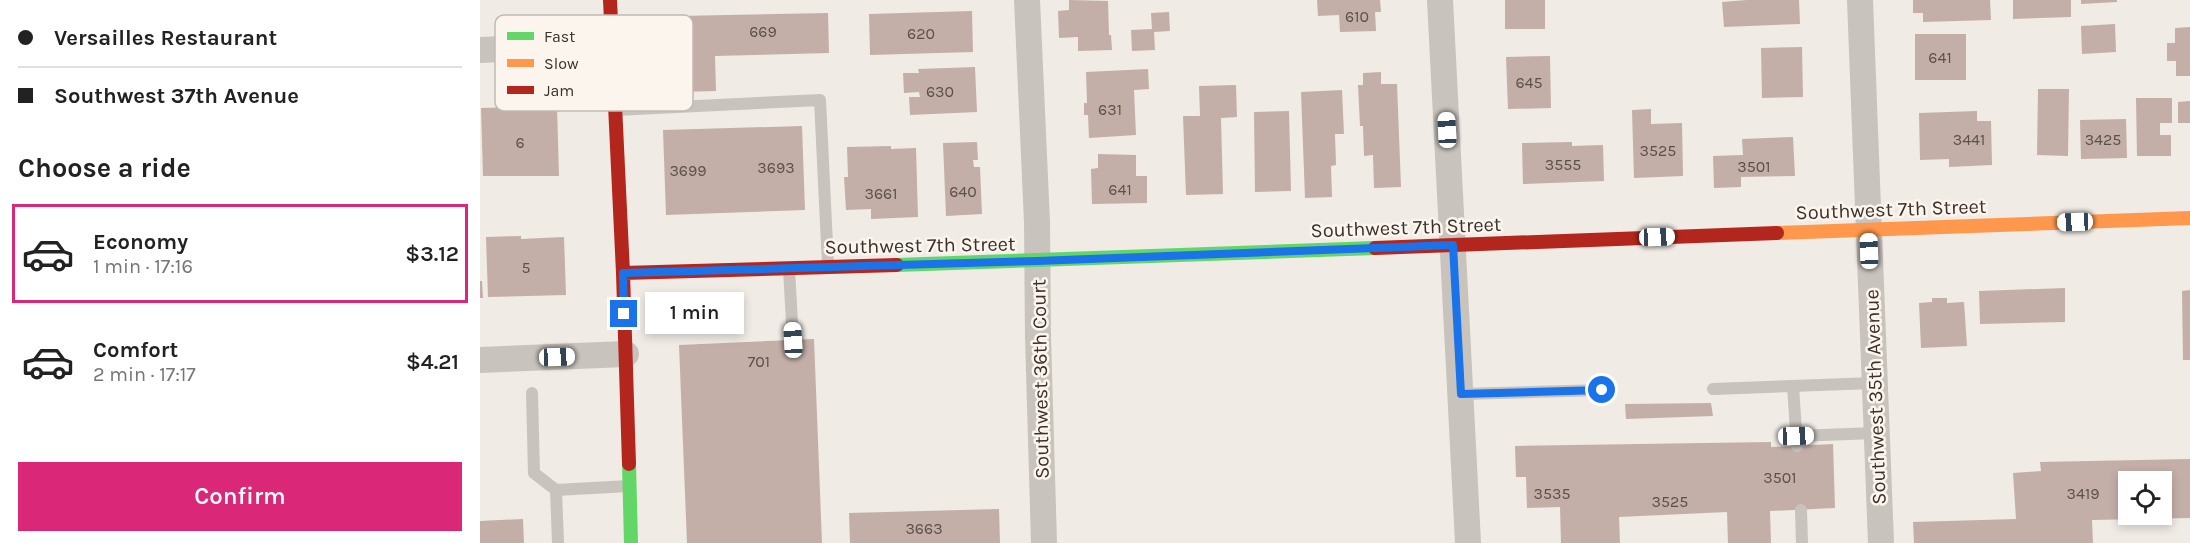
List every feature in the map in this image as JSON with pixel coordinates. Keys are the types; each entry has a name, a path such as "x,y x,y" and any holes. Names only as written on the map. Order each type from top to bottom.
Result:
{"street":[{"path":"610,0 611,15"},
{"name":"Southwest 36th Court","path":"1027,0 1037,261 1044,543"},
{"path":"1440,0 1468,543"},
{"name":"Southwest 35th Avenue","path":"1860,0 1881,543"},
{"path":"480,50 495,49"},
{"path":"615,111 632,543"},
{"name":"Southwest 7th Street","path":"623,273 1037,261 2190,218"},
{"path":"480,360 626,354"}],"lane":[{"path":"693,106 820,100 828,266"},
{"path":"789,268 793,340"},
{"path":"1713,389 1874,383"},
{"path":"1793,386 1796,441 1876,434"},
{"path":"1461,394 1602,390"},
{"path":"532,393 534,473 556,490 630,486"},
{"path":"556,490 558,543"},
{"path":"1801,510 1802,543"}],"building":[{"path":"1069,0 1108,1 1112,50 1078,51 1078,37 1059,38 1058,11 1069,10"},
{"path":"1317,0 1380,0 1381,12 1375,12 1376,31 1340,32 1339,15 1318,16"},
{"path":"1505,0 1545,0 1545,29 1505,29"},
{"path":"1799,0 1800,24 1724,27 1722,2"},
{"path":"1913,0 1990,0 1991,20 1923,22 1923,13 1913,13"},
{"path":"2013,0 2071,0 2071,17 2013,19"},
{"path":"2081,0 2117,0 2117,2 2081,4"},
{"path":"972,11 973,52 870,55 869,14"},
{"path":"1169,12 1170,31 1154,32 1155,50 1132,51 1131,30 1152,29 1151,13"},
{"path":"828,13 829,53 715,56 716,91 693,92 693,16"},
{"path":"2115,24 2116,52 2082,54 2081,26"},
{"path":"2190,27 2190,76 2176,76 2176,61 2167,61 2167,43 2175,43 2175,28"},
{"path":"1915,34 1966,34 1966,80 1915,80"},
{"path":"1802,47 1803,97 1762,98 1761,48"},
{"path":"1550,56 1551,108 1508,109 1506,57"},
{"path":"975,67 977,112 910,115 909,97 920,97 919,92 904,93 903,73 919,73 918,69"},
{"path":"1148,69 1149,89 1134,90 1136,135 1089,138 1088,115 1084,115 1084,103 1087,103 1086,72"},
{"path":"1381,72 1381,84 1397,84 1401,187 1374,188 1373,155 1364,156 1358,85 1363,85 1363,73"},
{"path":"1236,85 1237,117 1221,118 1223,194 1186,195 1183,116 1200,116 1199,86"},
{"path":"2038,89 2069,89 2068,156 2037,155"},
{"path":"1342,90 1344,134 1335,134 1336,165 1331,166 1332,197 1305,198 1301,92"},
{"path":"2136,98 2172,98 2172,123 2160,123 2160,135 2171,135 2171,156 2137,156"},
{"path":"2190,101 2190,123 2178,123 2178,102"},
{"path":"481,108 495,108 495,111 557,111 559,176 483,176"},
{"path":"1651,109 1651,124 1682,123 1683,176 1634,178 1632,110"},
{"path":"1289,111 1291,191 1255,192 1254,112"},
{"path":"1977,111 1977,121 1991,121 1992,165 1949,167 1949,159 1920,160 1919,113"},
{"path":"2126,119 2127,158 2081,159 2080,120"},
{"path":"802,126 805,210 666,215 663,130"},
{"path":"1793,137 1795,176 1741,177 1741,187 1714,188 1713,156 1743,155 1742,139"},
{"path":"977,142 978,160 973,160 974,167 980,167 982,214 946,216 943,143"},
{"path":"1572,142 1572,146 1603,145 1604,181 1523,184 1522,143"},
{"path":"891,146 891,149 916,148 918,217 871,219 871,209 846,210 844,177 848,177 847,147"},
{"path":"1098,154 1136,155 1136,176 1147,176 1147,203 1092,204 1091,169 1098,168"},
{"path":"521,236 521,239 564,237 566,295 488,297 486,237"},
{"path":"480,281 482,281 483,298 480,298"},
{"path":"2065,288 2065,322 1980,324 1979,291"},
{"path":"2190,290 2190,360 2183,360 2182,291"},
{"path":"1932,298 1947,298 1947,303 1964,302 1967,346 1921,348 1919,303 1932,302"},
{"path":"814,339 822,543 687,543 679,345"},
{"path":"1711,403 1713,416 1626,419 1625,404"},
{"path":"1771,442 1771,447 1833,444 1835,508 1770,511 1771,543 1728,543 1727,512 1619,517 1620,543 1561,543 1560,507 1527,508 1526,477 1516,477 1515,446"},
{"path":"2190,459 2190,518 2172,518 2172,471 2118,471 2118,519 2092,520 2093,543 1914,543 1913,522 2016,519 2013,473 2041,471 2040,462"},
{"path":"999,509 1000,543 850,543 849,513"},
{"path":"523,519 524,543 480,543 480,521"}],"traffic: fast":[{"path":"897,265 1375,248"},
{"path":"629,464 631,543"}],"traffic: slow":[{"path":"1777,233 2190,218"}],"traffic: jam":[{"path":"610,0 611,15"},
{"path":"615,111 629,464"},
{"path":"1375,248 1777,233"},
{"path":"623,273 897,265"}],"route":[{"path":"624,314 623,273 1037,261 1453,245 1461,394 1602,390"}]}
